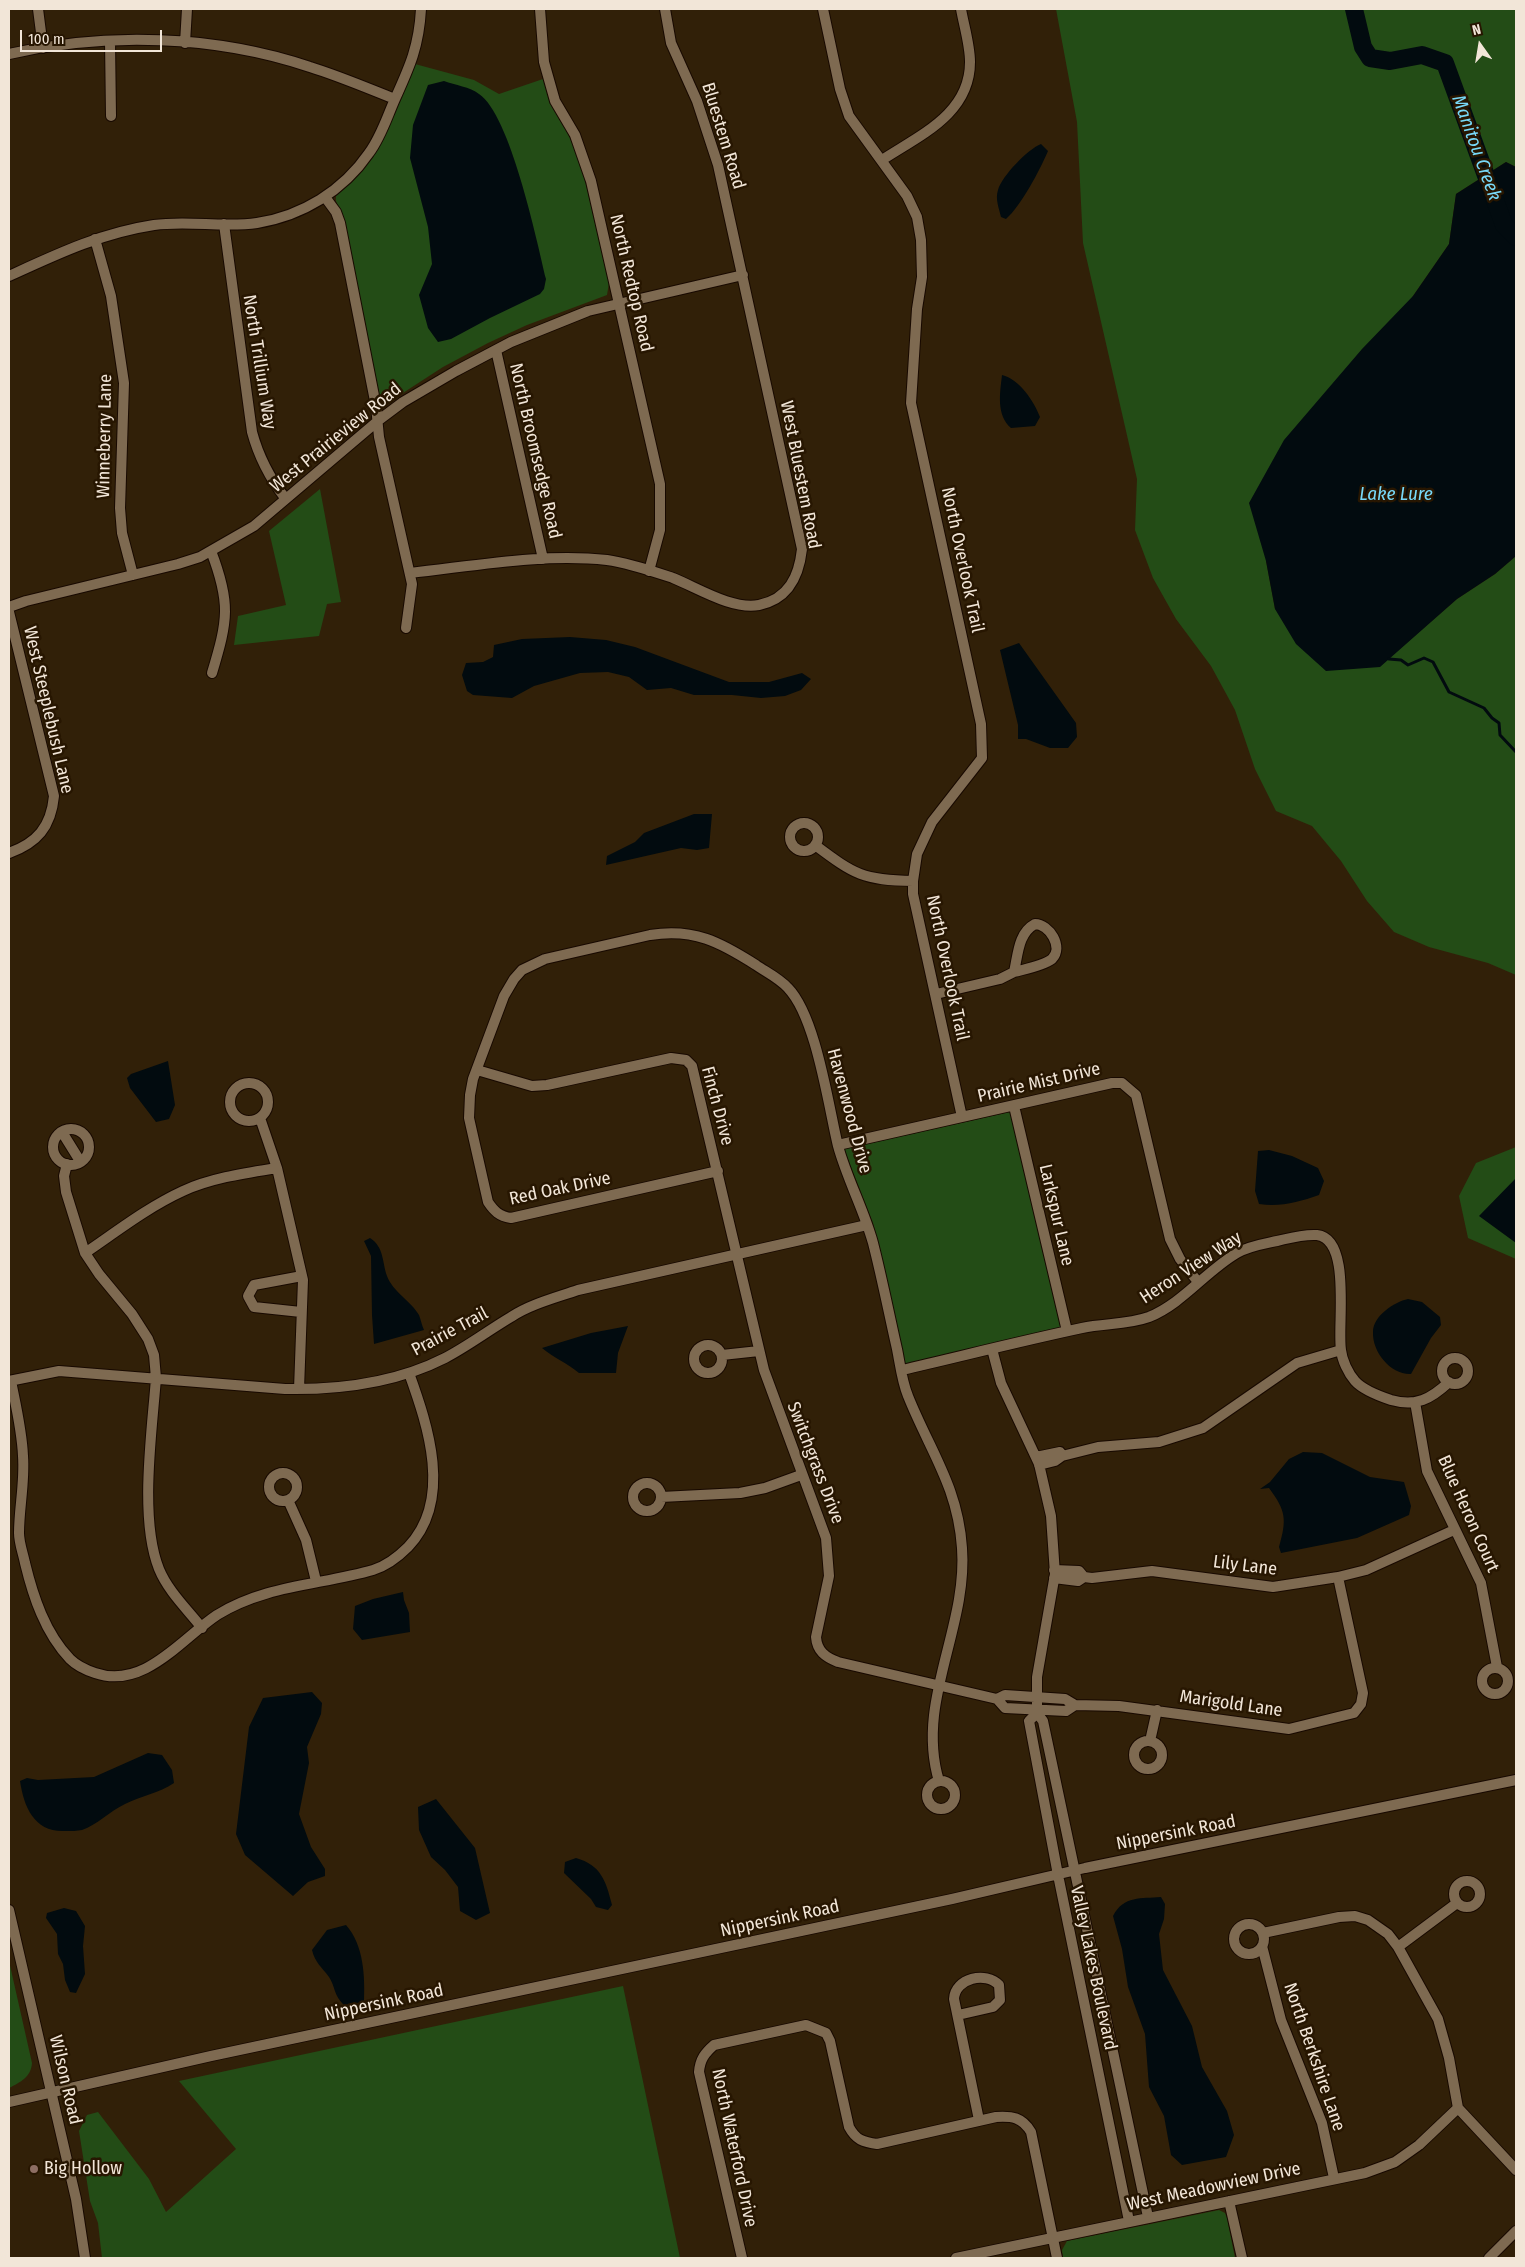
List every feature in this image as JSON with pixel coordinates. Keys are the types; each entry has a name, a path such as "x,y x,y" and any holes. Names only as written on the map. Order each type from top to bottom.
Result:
{"street":[{"path":"38,9 43,48"},
{"path":"185,43 187,9"},
{"path":"9,276 74,246 95,239 155,225 182,222 255,223 274,219 310,206 325,197 337,189 369,154 417,48 421,9"},
{"name":"North Redtop Road","path":"540,9 544,62 555,101 575,134 591,181 660,484 660,530 649,570"},
{"name":"Bluestem Road","path":"665,9 671,43 697,102 718,165 743,275"},
{"name":"North Overlook Trail","path":"823,9 840,89 849,116 907,196 917,217 921,240 922,277 917,309 911,403 981,724 982,758 932,822 917,854 913,894 962,1117"},
{"path":"882,160 951,114 961,99 968,82 970,60 960,9"},
{"path":"110,41 111,116"},
{"path":"9,54 43,48 110,41 185,43 248,51 309,66 395,99"},
{"path":"325,197 336,212 340,223 378,420 379,438 410,573 411,594 406,628"},
{"name":"North Trillium Way","path":"224,224 224,239 252,432 259,456 268,475 286,498"},
{"name":"Winneberry Lane","path":"95,239 111,296 124,383 120,508 122,533 133,575"},
{"name":"West Prairieview Road","path":"9,607 26,601 178,564 211,551 254,526 378,420 404,402 496,350 567,318 619,303 743,275"},
{"name":"West Bluestem Road","path":"410,573 568,557 609,560 649,570 734,604 749,606 777,598 793,582 800,568 802,549 743,275"},
{"name":"North Broomsedge Road","path":"496,350 543,559"},
{"path":"211,551 223,587 226,603 226,621 212,673"},
{"name":"West Steeplebush Lane","path":"9,612 54,796 53,811 48,825 40,836 32,843 9,854"},
{"path":"815,845 836,861 862,876 879,881 913,881"},
{"path":"936,994 1000,979 1014,972 1052,959 1056,951 1055,940 1049,930 1041,924 1035,924 1027,928 1020,946 1014,972"},
{"name":"Havenwood Drive","path":"476,1070 504,996 514,979 532,964 545,959 650,935 696,934 729,948 788,988 805,1013 838,1145 872,1242 908,1395 944,1472 956,1505 962,1549 959,1597 934,1708 931,1740 932,1760 939,1781"},
{"name":"Finch Drive","path":"476,1070 517,1082 539,1086 671,1058 686,1060 695,1072 737,1254"},
{"name":"Red Oak Drive","path":"476,1070 470,1095 470,1118 488,1202 494,1211 502,1216 511,1218 718,1171"},
{"name":"Prairie Mist Drive","path":"838,1145 1112,1082 1122,1083 1129,1087 1136,1095 1170,1239 1180,1259 1198,1282"},
{"name":"Larkspur Lane","path":"1014,1106 1067,1331"},
{"path":"260,1118 276,1168 302,1276 299,1389"},
{"path":"75,1129 88,1138 88,1154 80,1161 67,1164 58,1160 54,1150 55,1140 62,1132 75,1129"},
{"path":"62,1132 80,1161"},
{"path":"67,1164 64,1176 66,1192 85,1253 99,1274 132,1314 148,1339 154,1355 156,1378 148,1528 159,1569 167,1584 202,1628"},
{"path":"85,1253 155,1206 183,1191 203,1184 276,1168"},
{"name":"Prairie Trail","path":"10,1381 59,1371 299,1389 364,1384 409,1372 445,1358 511,1317 536,1304 578,1290 866,1225"},
{"name":"Heron View Way","path":"902,1370 1067,1331 1148,1318 1164,1310 1224,1262 1254,1246 1303,1235 1320,1236 1327,1239 1333,1246 1342,1291 1341,1350"},
{"name":"Switchgrass Drive","path":"737,1254 771,1394 801,1475 821,1522 828,1556 829,1576 816,1637 820,1651 826,1657 838,1662 997,1699"},
{"path":"302,1276 254,1285 248,1296 254,1307 302,1312"},
{"name":"Valley Lakes Boulevard","path":"992,1349 1000,1383 1037,1461 1051,1516 1054,1574 1037,1677 1039,1715 1075,1870 1148,2217"},
{"path":"722,1355 759,1350"},
{"path":"1037,1461 1056,1451 1060,1452 1062,1456 1098,1447 1159,1442 1203,1428 1296,1363 1341,1350 1347,1369 1355,1381 1382,1397 1398,1402 1415,1402 1434,1397 1449,1382"},
{"path":"10,1381 18,1412 23,1456 19,1537 32,1594 43,1618 65,1653 83,1668 100,1674 118,1676 145,1669 159,1661 216,1616 250,1598 316,1581 373,1570 387,1564 401,1554 423,1527 430,1505 433,1477 431,1452 424,1414 409,1372"},
{"name":"Blue Heron Court","path":"1415,1402 1427,1471 1481,1583 1497,1668"},
{"path":"661,1497 740,1492 765,1488 801,1475"},
{"path":"288,1500 306,1540 316,1581"},
{"name":"Lily Lane","path":"1054,1574 1078,1571 1084,1577 1092,1578 1152,1571 1273,1587 1338,1577 1381,1564 1454,1530"},
{"name":"Marigold Lane","path":"997,1699 1005,1708 1039,1715 1066,1711 1075,1705 1157,1710 1289,1728 1354,1713 1360,1704 1362,1693 1338,1577"},
{"path":"997,1699 1005,1695 1065,1699 1075,1705"},
{"path":"1150,1741 1157,1710"},
{"name":"Valley Lakes Boulevard","path":"1039,1715 1029,1722 1058,1875 1129,2221"},
{"name":"Nippersink Road","path":"9,2102 1075,1870 1516,1780"},
{"path":"1398,1947 1457,1903"},
{"name":"Wilson Road","path":"9,1910 76,2199 85,2258"},
{"path":"1262,1933 1339,1917 1355,1916 1378,1926 1398,1947 1438,2019 1449,2058 1458,2108 1516,2170"},
{"path":"1244,1924 1254,1925 1262,1933 1262,1946 1255,1952 1246,1953 1237,1948 1234,1940 1236,1930 1244,1924"},
{"name":"North Berkshire Lane","path":"1262,1946 1281,2020 1322,2123 1334,2178"},
{"path":"957,2009 980,2120 1010,2116 1020,2118 1026,2123 1031,2132 1057,2258"},
{"name":"North Waterford Drive","path":"742,2258 699,2072 704,2053 714,2045 806,2025 826,2034 830,2042 849,2127 853,2135 862,2142 877,2144 980,2120"},
{"name":"West Meadowview Drive","path":"956,2258 1365,2173 1395,2162 1419,2145 1458,2108"},
{"path":"1230,2202 1242,2258"},
{"path":"1489,2258 1516,2231"}],"green space":[{"path":"1056,9 1516,9 1516,167 1506,162 1456,194 1449,244 1413,296 1266,561 1275,609 1380,666 1457,599 1495,574 1516,556 1516,975 1488,963 1429,947 1394,932 1367,901 1341,861 1312,826 1276,811 1255,769 1235,710 1211,666 1176,619 1153,578 1135,530 1137,479 1083,243 1077,122"},
{"path":"415,64 474,80 499,94 543,79 574,147 583,172 609,283 607,295 527,325 488,343 443,367 389,402 382,398 378,392 352,257 336,196 359,174 372,156 385,133"},
{"path":"320,489 341,602 327,604 319,636 234,645 238,616 286,605 269,531"},
{"path":"1010,1112 1061,1329 905,1364 873,1223 844,1149"},
{"path":"1516,1147 1516,1259 1468,1238 1459,1196 1476,1163"},
{"path":"9,1961 32,2063 30,2072 21,2081 9,2088"},
{"path":"623,1986 680,2258 102,2258 98,2223 90,2201 79,2131 87,2115 98,2112 149,2179 166,2212 236,2149 179,2081"},
{"path":"1219,2210 1225,2213 1227,2218 1235,2258 1063,2258 1062,2250 1067,2241"}],"water":[{"path":"444,81 479,94 490,106 501,126 521,180 546,279 544,289 540,294 451,339 438,342 428,328 419,295 432,264 428,227 410,158 413,125 428,85"},
{"path":"1041,144 1048,151 1035,177 1012,213 1006,219 1001,217 997,197 1000,184 1023,157"},
{"name":"Lake Lure","path":"1506,162 1516,167 1516,556 1495,574 1457,599 1380,667 1326,671 1296,644 1275,609 1266,561 1249,503 1284,440 1362,349 1413,296 1449,244 1456,194"},
{"path":"1002,375 1020,386 1034,404 1040,417 1035,426 1011,428 1006,423 1000,403"},
{"path":"570,637 606,640 635,647 729,682 769,682 802,673 811,679 801,690 785,696 761,698 732,695 694,695 671,688 647,690 629,677 608,672 580,673 534,686 512,698 473,695 467,691 462,675 466,663 483,662 493,657 494,645 522,639"},
{"path":"1019,643 1076,723 1077,737 1068,748 1050,748 1026,739 1018,739 1018,725 1000,650"},
{"path":"694,814 712,814 709,848 697,850 681,848 606,865 607,856 635,842 644,833"},
{"path":"168,1061 175,1105 169,1119 156,1122 130,1088 127,1078 131,1074"},
{"path":"1269,1150 1292,1156 1318,1168 1324,1181 1319,1195 1290,1203 1275,1205 1259,1204 1255,1191 1258,1151"},
{"path":"1516,1178 1516,1243 1479,1216"},
{"path":"370,1238 380,1250 390,1282 416,1310 424,1330 374,1344 371,1256 364,1241"},
{"path":"1408,1299 1422,1302 1440,1317 1441,1325 1431,1338 1411,1374 1396,1371 1384,1361 1376,1347 1373,1332 1380,1315 1397,1303"},
{"path":"628,1326 618,1353 616,1373 579,1373 542,1348 591,1333"},
{"path":"1303,1452 1322,1453 1370,1477 1404,1482 1411,1506 1409,1515 1357,1538 1281,1553 1279,1547 1284,1522 1282,1509 1269,1488 1260,1489 1270,1482 1289,1459"},
{"path":"403,1592 409,1613 410,1632 362,1640 353,1629 355,1606 373,1599"},
{"path":"312,1692 322,1703 321,1714 307,1747 309,1763 299,1814 311,1847 325,1869 325,1876 308,1882 293,1896 245,1855 236,1834 249,1727 263,1698"},
{"path":"148,1753 162,1755 172,1770 174,1783 125,1804 88,1828 55,1831 39,1823 28,1809 20,1781 27,1778 38,1780 94,1777"},
{"path":"436,1799 475,1848 490,1913 476,1920 460,1911 458,1887 445,1870 431,1857 419,1830 418,1807"},
{"path":"576,1858 591,1865 605,1881 612,1905 608,1910 596,1907 591,1899 564,1873 565,1862"},
{"path":"1161,1897 1165,1904 1164,1919 1159,1934 1163,1970 1192,2026 1202,2067 1227,2111 1234,2135 1226,2157 1182,2165 1171,2155 1164,2116 1149,2087 1145,2034 1128,1987 1122,1949 1113,1916 1122,1904 1128,1901 1140,1898"},
{"path":"64,1908 76,1911 85,1926 83,1946 85,1974 76,1993 70,1992 65,1980 63,1964 58,1954 57,1934 46,1918 47,1913"},
{"path":"346,1925 357,1942 360,1952 364,2002 344,2005 338,1998 329,1977 317,1962 312,1950 327,1930"}],"waterway":[{"name":"Manitou Creek","path":"1354,9 1363,47 1370,58 1390,61 1422,55 1445,63 1504,225 1516,237"},
{"path":"1389,659 1401,660 1408,665 1424,658 1433,662 1449,692 1484,708 1499,723 1500,735 1516,752"}],"place":[{"name":"Big Hollow","path":"34,2169"}]}
